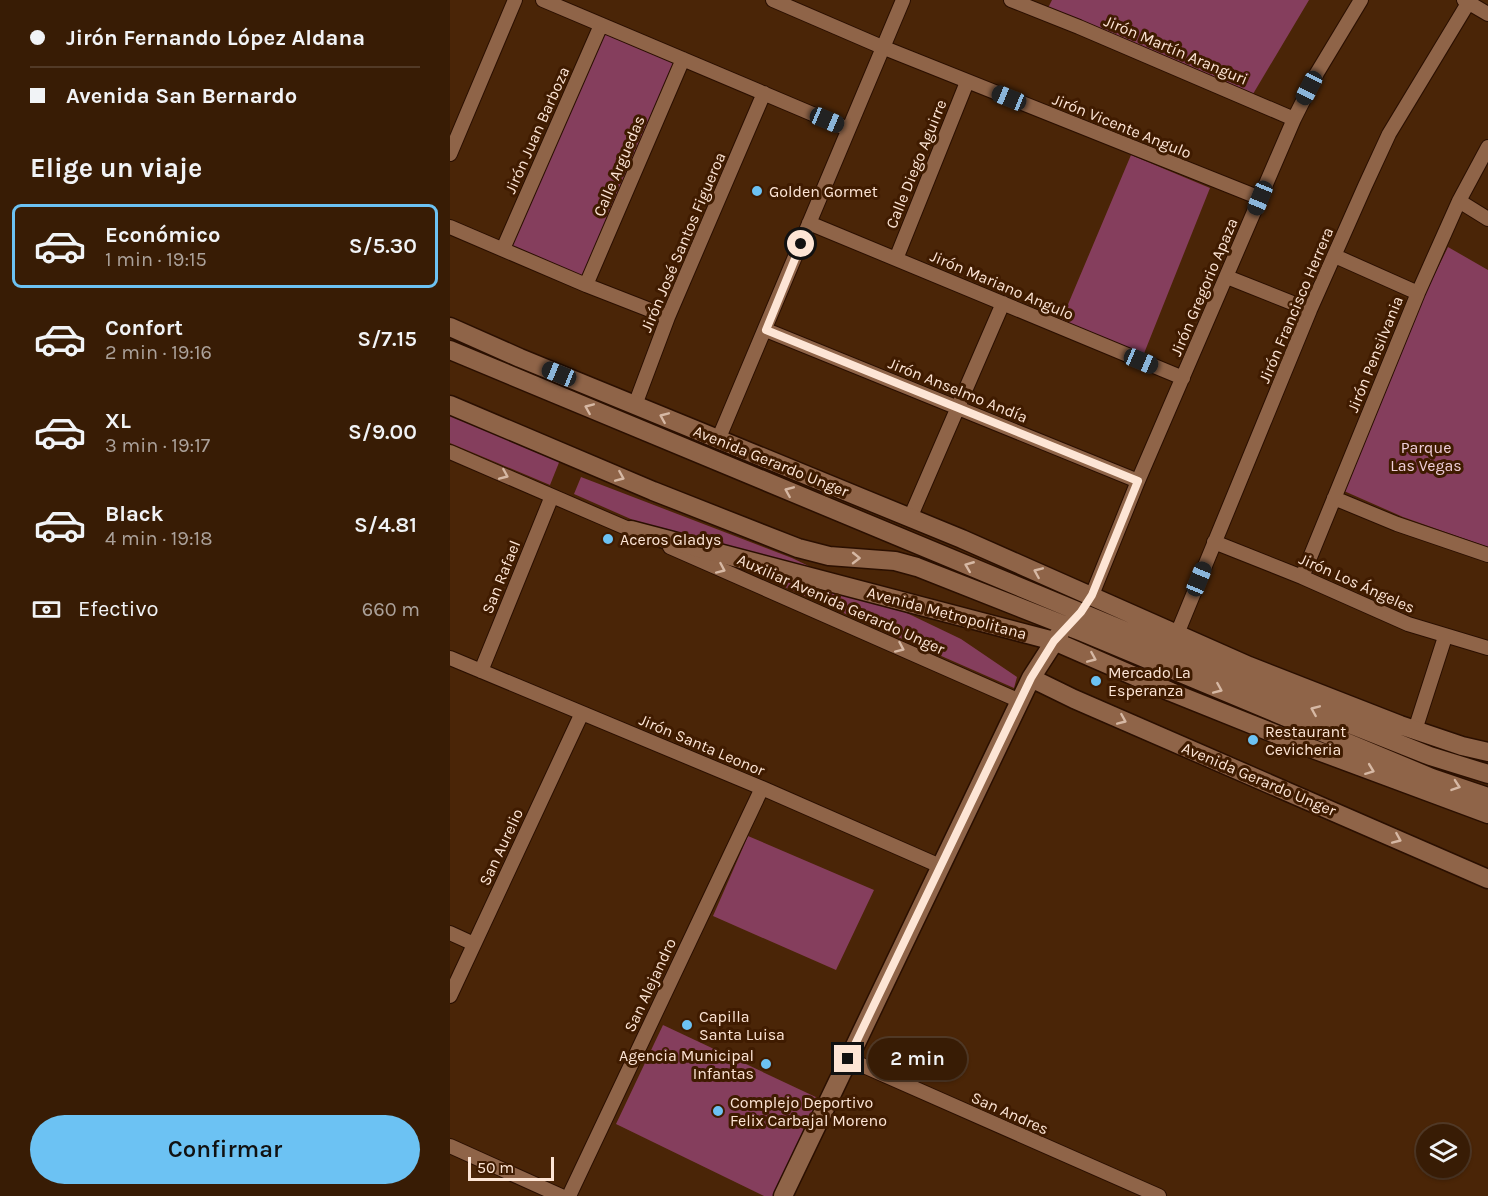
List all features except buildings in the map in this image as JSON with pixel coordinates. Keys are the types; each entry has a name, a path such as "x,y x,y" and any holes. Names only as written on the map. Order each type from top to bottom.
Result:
{"street":[{"path":"450,154 515,0"},
{"path":"543,0 848,129"},
{"name":"Jirón Vicente Angulo","path":"773,0 802,6 882,47 1260,198"},
{"path":"718,440 903,0"},
{"name":"Jirón Martín Aranguri","path":"1011,0 1294,119"},
{"name":"Jirón Gregorio Apaza","path":"1092,595 1138,481 1294,119 1317,73 1361,0"},
{"path":"1467,1 1488,14"},
{"name":"Jirón Francisco Herrera","path":"1177,634 1310,310 1365,186 1389,134 1467,1"},
{"name":"Jirón Juan Barboza","path":"503,249 601,25"},
{"name":"Calle Arguedas","path":"586,285 683,59"},
{"name":"Calle Diego Aguirre","path":"896,259 967,82"},
{"name":"Jirón José Santos Figueroa","path":"635,405 668,317 764,93"},
{"name":"Jirón Pensilvania","path":"1302,577 1418,293 1460,201 1488,147"},
{"path":"1460,201 1488,219"},
{"name":"Jirón Mariano Angulo","path":"809,223 1183,378"},
{"path":"450,227 668,317"},
{"path":"1335,256 1418,293"},
{"path":"1227,277 1310,310"},
{"path":"910,518 1003,303"},
{"name":"Avenida Gerardo Unger","path":"450,327 1092,595"},
{"name":"Jirón Anselmo Andía","path":"766,330 1138,481"},
{"path":"470,336 500,371"},
{"name":"Avenida Gerardo Unger","path":"450,350 1081,612"},
{"path":"450,405 798,548 829,556 895,561 917,567 1066,626 1432,778 1488,797"},
{"name":"Auxiliar Avenida Gerardo Unger","path":"450,452 1020,701"},
{"name":"San Rafael","path":"481,670 552,495"},
{"path":"1334,498 1397,524 1488,555"},
{"name":"Avenida Metropolitana","path":"632,530 1054,641 1171,692 1488,814"},
{"name":"Jirón Los Ángeles","path":"1214,542 1302,577 1399,621 1445,637 1488,648"},
{"path":"783,1196 1031,678 1054,641 1081,612 1092,595 1249,666 1415,730 1488,752"},
{"path":"1081,612 1410,748 1483,770"},
{"path":"1415,730 1445,637"},
{"name":"Jirón Santa Leonor","path":"450,658 762,788 940,866"},
{"name":"Avenida Gerardo Unger","path":"1031,678 1074,699 1488,879"},
{"name":"San Aurelio","path":"450,996 582,713"},
{"name":"San Alejandro","path":"569,1196 762,788"},
{"path":"450,933 474,944"},
{"name":"San Andres","path":"848,1059 1159,1196"},
{"path":"450,1146 561,1196"}],"green space":[{"path":"1052,0 1309,0 1253,94 1048,8"},
{"path":"602,32 676,62 582,279 508,247"},
{"path":"1131,155 1210,188 1143,356 1061,321"},
{"name":"Parque Las Vegas","path":"1448,247 1488,270 1488,547 1403,517 1344,491 1425,294"},
{"path":"450,414 560,460 550,485 450,443"},
{"path":"581,477 792,558 961,639 1017,677 1014,688 574,494"},
{"path":"748,836 874,890 836,970 713,916"},
{"name":"Complejo Deportivo Felix Carbajal Moreno","path":"663,1025 820,1099 774,1196 764,1196 616,1124"}],"place":[{"name":"Golden Gormet","path":"757,191"},
{"name":"Aceros Gladys","path":"608,539"},
{"name":"Mercado La Esperanza","path":"1096,681"},
{"name":"Restaurant Cevicheria","path":"1253,740"},
{"name":"Capilla Santa Luisa","path":"687,1025"},
{"name":"Agencia Municipal Infantas","path":"766,1064"},
{"name":"Complejo Deportivo Felix Carbajal Moreno","path":"718,1111"}],"route":[{"path":"801,244 766,330 1138,481 1092,595 1081,612 1054,641 1031,678 848,1059"}]}
